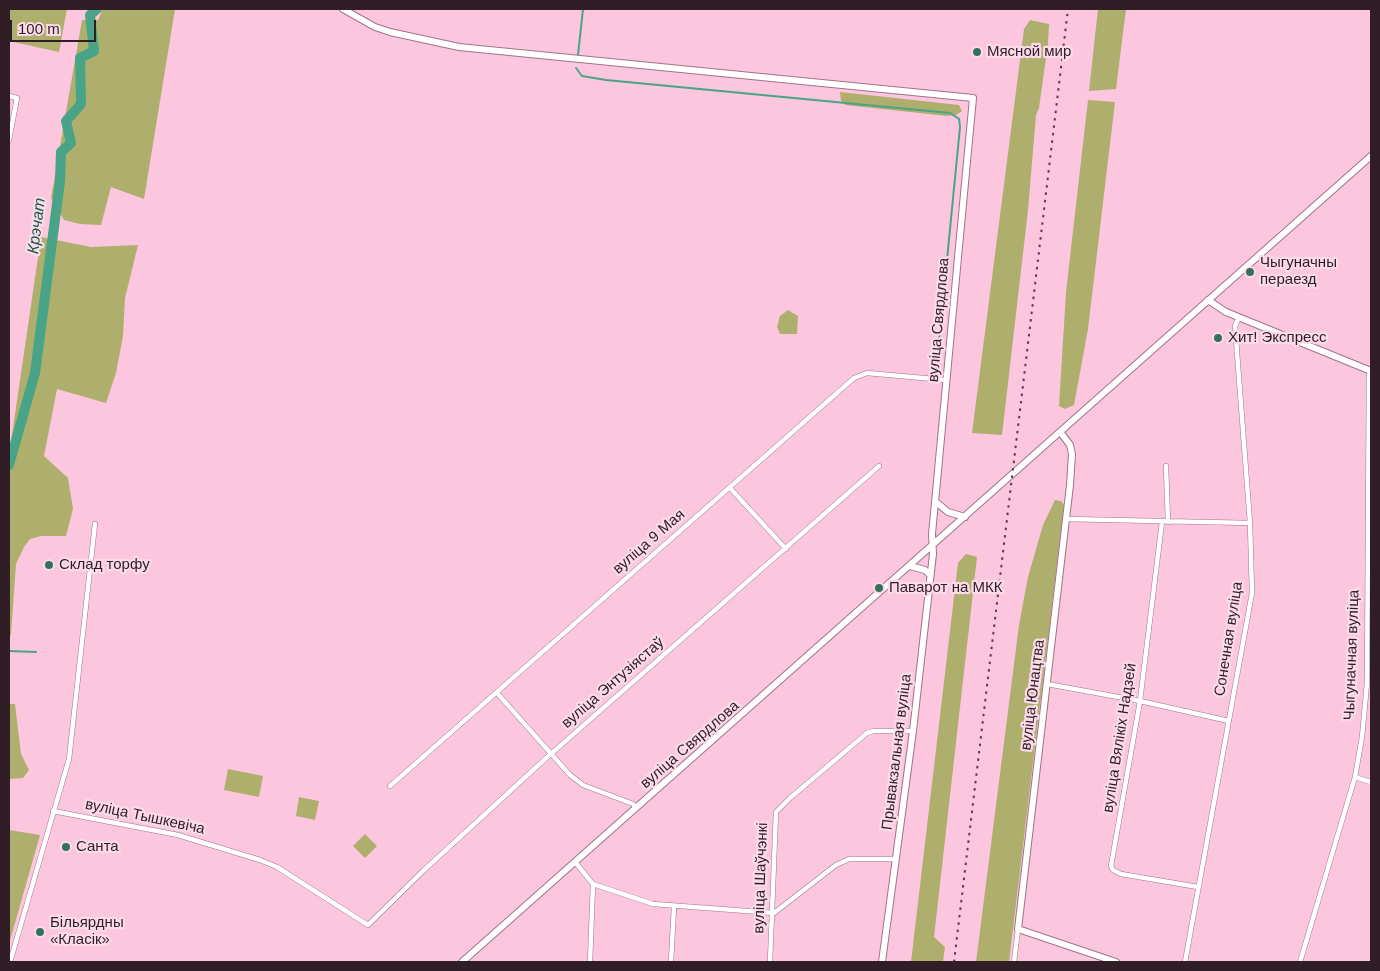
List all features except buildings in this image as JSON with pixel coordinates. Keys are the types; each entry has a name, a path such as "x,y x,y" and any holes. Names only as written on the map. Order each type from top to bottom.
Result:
{"street":[{"name":"вуліца Свярдлова","path":"343,9 375,27 390,32 459,46 973,98 932,534 933,545"},
{"path":"9,96 17,98 9,140"},
{"name":"вуліца Свярдлова","path":"462,962 1061,433 1371,156"},
{"path":"1208,300 1219,309 1370,371"},
{"name":"Сонечная вуліца","path":"1185,962 1252,594 1250,523 1235,326 1239,317"},
{"name":"Чыгуначная вуліца","path":"1300,962 1355,777 1367,683 1370,371"},
{"name":"вуліца 9 Мая","path":"390,786 854,378 867,374 946,380"},
{"name":"вуліца Юнацтва","path":"1014,962 1072,454 1070,445 1061,433"},
{"name":"вуліца Энтузіястаў","path":"368,925 423,871 550,755 879,466"},
{"path":"1166,466 1168,522"},
{"path":"730,488 786,549"},
{"path":"936,502 948,512 965,517"},
{"path":"1066,519 1250,523"},
{"name":"вуліца Вялікіх Надзей","path":"1162,522 1140,701 1111,866 1113,870 1121,874 1198,887"},
{"path":"10,962 69,759 95,524"},
{"name":"Прывакзальная вуліца","path":"882,962 913,731 933,545"},
{"path":"910,566 925,570 930,575"},
{"path":"1047,684 1140,701 1229,721"},
{"path":"497,693 550,755 570,775 583,785 633,804 636,808"},
{"name":"вуліца Шаўчэнкі","path":"770,962 774,913 774,828 776,812 867,733 873,731 913,731"},
{"path":"1355,777 1371,782"},
{"name":"вуліца Тышкевіча","path":"54,811 178,835 260,860 282,870 368,925"},
{"path":"575,862 593,884 654,904 774,913 836,865 849,859 896,859"},
{"path":"590,962 593,884"},
{"path":"671,962 674,906"},
{"path":"1018,929 1116,962"}],"green space":[{"path":"9,9 67,9 59,52 9,41"},
{"path":"103,9 175,9 144,199 111,187 101,225 80,224 64,220 51,198 82,20 98,20"},
{"path":"1098,9 1126,9 1116,89 1089,91"},
{"path":"1030,20 1049,24 1048,44 1039,108 1036,115 1028,210 1002,435 972,433 1024,29"},
{"path":"840,92 959,105 962,111 956,115 947,116 845,105 841,101"},
{"path":"1088,100 1115,102 1088,329 1074,405 1065,409 1059,406 1066,292"},
{"path":"41,237 91,247 138,245 125,298 123,336 116,373 106,403 57,389 44,456 68,478 73,509 66,536 41,536 30,539 24,547 16,564 11,635 9,636 9,455"},
{"path":"788,310 798,316 797,334 780,334 777,327 780,316"},
{"path":"1055,500 1061,501 1064,505 1009,962 976,962 1019,625 1028,577 1043,525"},
{"path":"966,554 977,557 934,937 945,947 943,962 911,962 958,563"},
{"path":"9,704 15,704 21,754 29,770 23,778 9,779"},
{"path":"228,769 263,776 259,797 224,790"},
{"path":"299,797 319,801 315,820 296,816"},
{"path":"9,830 40,835 9,944"},
{"path":"365,834 377,846 365,858 353,846"}],"waterway":[{"name":"Крэчат","path":"9,465 35,373 60,181 61,152 71,143 66,121 81,104 80,58 94,51 90,15 97,9"},
{"path":"578,55 583,9"},
{"path":"576,68 582,76 606,80 950,113 959,119 960,127 936,372"},
{"path":"9,651 36,652"}],"railway":[{"path":"954,962 1068,9"}],"place":[{"name":"Мясной мир","path":"977,52"},
{"name":"Чыгуначны пераезд","path":"1250,272"},
{"name":"Хит! Экспресс","path":"1218,338"},
{"name":"Склад торфу","path":"49,565"},
{"name":"Паварот на МКК","path":"879,588"},
{"name":"Санта","path":"66,847"},
{"name":"Більярдны «Класік»","path":"40,932"}]}
